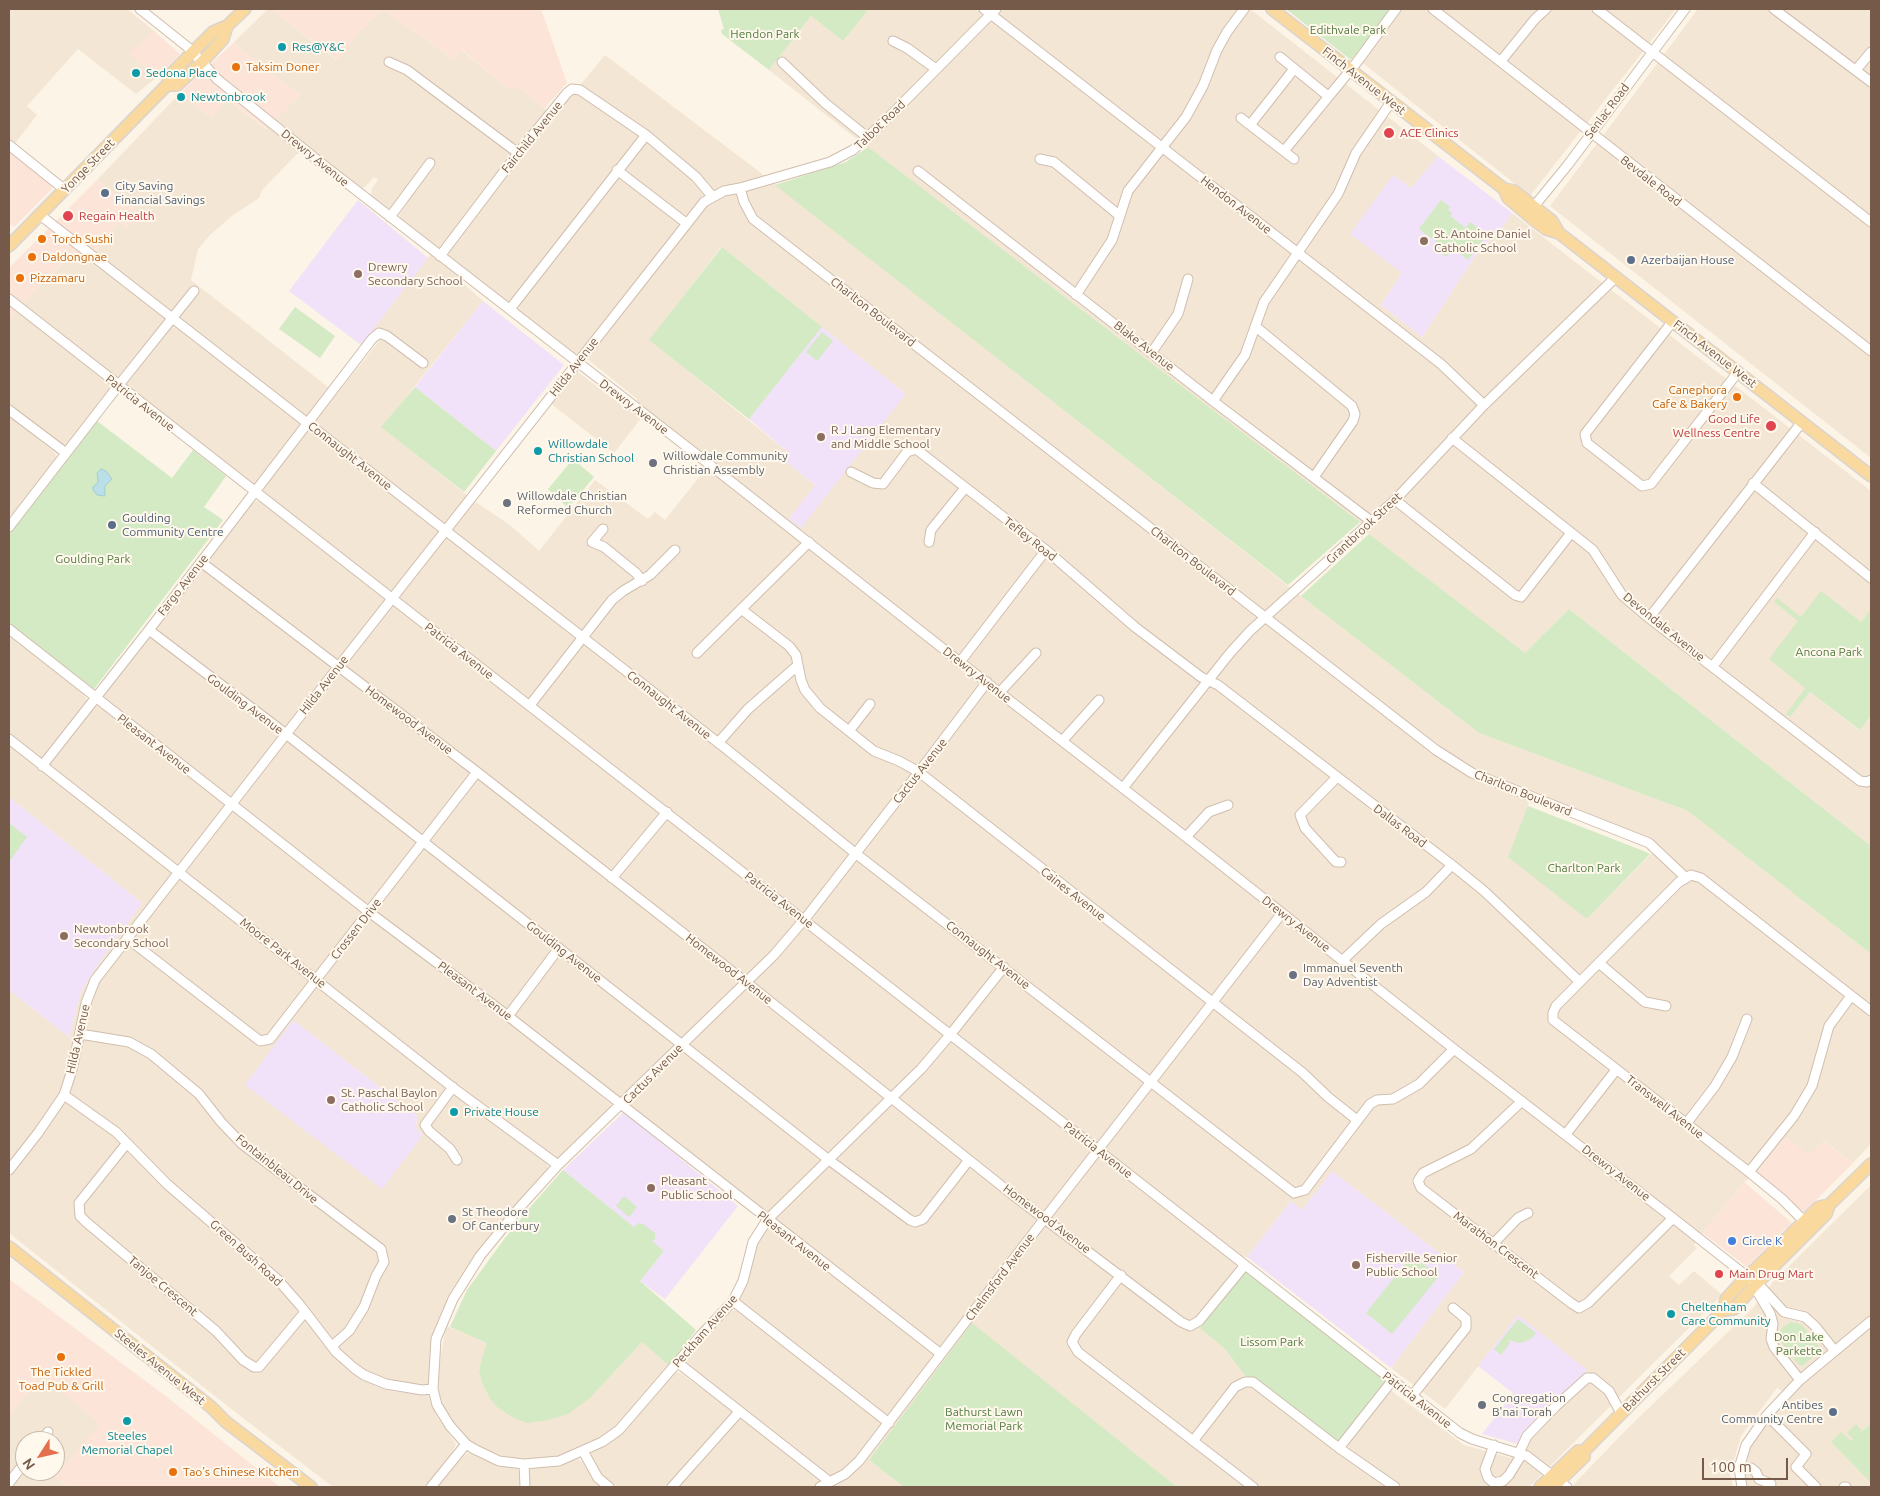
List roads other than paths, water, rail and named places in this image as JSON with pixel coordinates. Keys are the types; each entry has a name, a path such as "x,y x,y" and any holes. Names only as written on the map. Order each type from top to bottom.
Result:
{"main road":[{"name":"Yonge Street","path":"9,246 167,85 172,73 214,32 227,26 245,9"},
{"name":"Finch Avenue West","path":"1272,9 1504,189 1508,198 1531,210 1546,229 1559,233 1871,476"},
{"name":"Yonge Street","path":"167,85 177,85 202,62 223,39 227,26"},
{"name":"Bathurst Street","path":"1540,1487 1558,1483 1584,1458 1584,1451 1724,1310 1726,1299 1751,1281 1808,1225 1826,1214 1828,1205 1871,1164"},
{"name":"Steeles Avenue West","path":"9,1247 211,1407 226,1422 310,1487"}],"street":[{"name":"Drewry Avenue","path":"140,9 193,53 218,79 390,217 809,542 960,662 1063,740 1454,1049 1673,1218 1763,1289 1784,1312 1804,1318 1815,1326 1834,1350"},
{"path":"1076,294 1112,240 1128,191 1186,117 1203,86 1216,50 1244,9"},
{"path":"1284,152 1396,9"},
{"name":"Bevdale Road","path":"1433,9 1871,351"},
{"path":"1501,61 1535,19 1546,9"},
{"path":"1597,9 1871,222"},
{"name":"Senlac Road","path":"1531,210 1567,166 1685,9"},
{"path":"1774,9 1871,82"},
{"name":"Hendon Avenue","path":"990,10 1161,147 1441,364 1484,404"},
{"name":"Talbot Road","path":"686,224 704,202 712,196 830,162 854,149 936,70 990,10"},
{"path":"893,41 907,48 936,70"},
{"path":"1856,70 1871,52"},
{"path":"1280,57 1328,96"},
{"path":"389,62 407,70 518,153"},
{"path":"782,62 825,103 868,137"},
{"path":"1250,125 1294,69"},
{"name":"Fairchild Avenue","path":"440,256 518,153 561,100 572,90 580,90 646,135 696,177 712,196"},
{"path":"1214,401 1245,355 1264,302 1338,194 1356,153 1391,102"},
{"path":"1241,118 1294,159"},
{"path":"510,309 646,135"},
{"path":"9,145 65,190"},
{"path":"1040,159 1054,162 1120,216"},
{"path":"390,217 430,163"},
{"path":"618,170 686,224"},
{"name":"Blake Avenue","path":"918,171 1371,521"},
{"name":"Charlton Boulevard","path":"740,188 744,202 753,219 1436,750 1472,773 1649,843 1685,877"},
{"name":"Connaught Avenue","path":"40,215 446,530 855,853 1294,1193 1305,1190 1357,1120"},
{"name":"Hilda Avenue","path":"9,1170 38,1133 64,1095 86,1003 96,980 339,666 686,224"},
{"name":"Grantbrook Street","path":"1123,788 1250,630 1266,618 1395,500 1484,404 1616,277"},
{"path":"1152,352 1178,314 1188,279"},
{"path":"10,524 194,290"},
{"name":"Patricia Avenue","path":"9,299 1460,1433 1472,1439 1521,1453 1558,1483"},
{"path":"1673,321 1585,434 1586,442 1642,486 1651,484 1738,372"},
{"path":"1256,326 1352,406 1355,414 1353,421 1314,477"},
{"name":"Fargo Avenue","path":"42,766 202,562 372,339 379,333 387,336 423,364"},
{"path":"9,410 66,453"},
{"path":"1649,618 1802,422"},
{"name":"Devondale Avenue","path":"1452,438 1593,550 1622,595 1649,618 1860,781 1869,781"},
{"name":"Tefley Road","path":"851,472 873,482 883,484 906,452 916,449 1046,550 1135,627 1210,681"},
{"path":"1753,483 1871,578"},
{"path":"929,542 931,530 965,488"},
{"path":"1395,500 1515,595 1521,597 1571,533"},
{"path":"603,529 592,542 604,547 636,573 642,581"},
{"path":"1713,666 1815,532"},
{"path":"697,653 809,542"},
{"path":"530,705 615,597 627,588 642,581 657,569 675,550"},
{"path":"960,662 1046,550"},
{"name":"Homewood Avenue","path":"202,562 477,772 893,1098 969,1160 1181,1322 1190,1326 1199,1321 1245,1266"},
{"name":"Caines Avenue","path":"741,609 789,646 796,655 797,666 803,685 812,700 849,731 879,754 899,761 919,772 1303,1073 1328,1097 1357,1120"},
{"name":"Pleasant Avenue","path":"9,629 95,698 370,912 508,1016 940,1354"},
{"name":"Goulding Avenue","path":"149,630 286,734 829,1160 916,1222 923,1219 969,1160"},
{"path":"1000,692 1036,653"},
{"path":"718,743 748,709 797,666"},
{"name":"Dallas Road","path":"1210,681 1484,891 1580,982"},
{"name":"Cactus Avenue","path":"466,1444 450,1426 437,1405 433,1389 436,1339 453,1299 480,1256 520,1206 558,1165 774,956 804,920 987,682"},
{"path":"1063,740 1099,700"},
{"path":"849,731 870,704"},
{"name":"Moore Park Avenue","path":"9,739 453,1087 558,1165"},
{"name":"Crossen Drive","path":"127,938 260,1041 270,1039 477,772"},
{"path":"1337,777 1300,815 1305,828 1336,862 1341,862"},
{"path":"1186,836 1210,812 1228,805"},
{"path":"612,878 667,812"},
{"path":"1343,960 1382,924 1426,892 1452,865"},
{"path":"1580,982 1685,877 1691,875 1701,878 1871,1011"},
{"name":"Chelmsford Avenue","path":"820,1487 845,1474 859,1461 1282,913"},
{"path":"508,1016 559,948"},
{"path":"1599,963 1645,1002 1666,1006"},
{"name":"Peckham Avenue","path":"466,1444 498,1461 524,1464 559,1461 602,1442 619,1430 677,1362 732,1302 743,1282 754,1242 767,1220 893,1098 950,1035 1004,967"},
{"name":"Transwell Avenue","path":"1580,982 1556,1006 1553,1020 1750,1172 1782,1199 1808,1225"},
{"path":"1750,1172 1794,1116 1812,1086 1830,1026 1851,996"},
{"path":"1686,1124 1715,1086 1732,1057 1747,1019"},
{"name":"Fontainbleau Drive","path":"80,1034 129,1042 151,1054 200,1094 221,1122 242,1144 381,1249 384,1262 376,1276 364,1307 349,1332 332,1346"},
{"path":"1357,1120 1370,1104 1377,1100 1393,1099 1419,1084 1454,1049"},
{"path":"1566,1134 1616,1070"},
{"path":"453,1087 424,1125 429,1132 450,1149 457,1160"},
{"name":"Green Bush Road","path":"64,1095 116,1132 167,1184 278,1280 345,1361 364,1375 386,1384 422,1390 433,1389"},
{"name":"Marathon Crescent","path":"1522,1101 1476,1146 1423,1174 1418,1179 1419,1185 1424,1191 1580,1308 1588,1303 1673,1218"},
{"name":"Tanjoe Crescent","path":"127,1143 79,1203 80,1216 86,1222 216,1331 243,1360 254,1367 259,1367 305,1312"},
{"path":"1493,1244 1518,1218 1528,1212"},
{"path":"1121,1275 1076,1334 1072,1342 1078,1352 1253,1487"},
{"path":"1751,1281 1770,1313 1773,1324 1771,1339 1774,1348 1800,1380"},
{"path":"732,1302 889,1422"},
{"path":"1412,1396 1466,1328 1466,1318 1453,1308"},
{"path":"1742,1487 1739,1468 1746,1446 1767,1415 1800,1380 1871,1321"},
{"path":"677,1362 830,1482"},
{"path":"1494,1445 1485,1469 1488,1478 1494,1483 1503,1481 1509,1475 1521,1453 1527,1436 1587,1378 1593,1378 1610,1391 1621,1413"},
{"path":"1193,1441 1235,1387 1249,1381 1259,1385 1339,1448 1395,1487"},
{"path":"1339,1448 1392,1381"},
{"path":"672,1487 739,1412"},
{"path":"1767,1415 1806,1454 1796,1467 1816,1487"},
{"path":"431,1487 466,1444"},
{"path":"583,1451 598,1478 609,1487"},
{"path":"524,1464 525,1487"},
{"path":"1739,1468 1751,1468 1756,1472 1759,1479 1771,1484"}],"water":[{"path":"101,469 106,471 112,479 105,486 105,496 97,495 93,490 93,487 98,482 97,473"}],"place":[{"name":"Res@Y&C","path":"282,47"},
{"name":"Taksim Doner","path":"236,67"},
{"name":"Sedona Place","path":"136,73"},
{"name":"Newtonbrook","path":"181,97"},
{"name":"ACE Clinics","path":"1389,133"},
{"name":"City Saving Financial Savings","path":"105,193"},
{"name":"Regain Health","path":"68,216"},
{"name":"Torch Sushi","path":"42,239"},
{"name":"St. Antoine Daniel Catholic School","path":"1424,241"},
{"name":"Daldongnae","path":"32,257"},
{"name":"Azerbaijan House","path":"1631,260"},
{"name":"Drewry Secondary School","path":"358,274"},
{"name":"Pizzamaru","path":"20,278"},
{"name":"Canephora Cafe & Bakery","path":"1737,397"},
{"name":"Good Life Wellness Centre","path":"1771,426"},
{"name":"R J Lang Elementary and Middle School","path":"821,437"},
{"name":"Willowdale Christian School","path":"538,451"},
{"name":"Willowdale Community Christian Assembly","path":"653,463"},
{"name":"Willowdale Christian Reformed Church","path":"507,503"},
{"name":"Goulding Community Centre","path":"112,525"},
{"name":"Newtonbrook Secondary School","path":"64,936"},
{"name":"Immanuel Seventh Day Adventist","path":"1293,975"},
{"name":"St. Paschal Baylon Catholic School","path":"331,1100"},
{"name":"Private House","path":"454,1112"},
{"name":"Pleasant Public School","path":"651,1188"},
{"name":"St Theodore Of Canterbury","path":"452,1219"},
{"name":"Circle K","path":"1732,1241"},
{"name":"Fisherville Senior Public School","path":"1356,1265"},
{"name":"Main Drug Mart","path":"1719,1274"},
{"name":"Cheltenham Care Community","path":"1671,1314"},
{"name":"The Tickled Toad Pub & Grill","path":"61,1357"},
{"name":"Congregation B'nai Torah","path":"1482,1405"},
{"name":"Antibes Community Centre","path":"1833,1412"},
{"name":"Steeles Memorial Chapel","path":"127,1421"},
{"name":"Tao’s Chinese Kitchen","path":"173,1472"}],"park label":[{"name":"Edithvale Park","path":"1348,30"},
{"name":"Hendon Park","path":"765,34"},
{"name":"Goulding Park","path":"93,559"},
{"name":"Ancona Park","path":"1829,652"},
{"name":"Charlton Park","path":"1584,868"},
{"name":"Lissom Park","path":"1272,1342"},
{"name":"Don Lake Parkette","path":"1799,1344"},
{"name":"Bathurst Lawn Memorial Park","path":"984,1419"}]}
